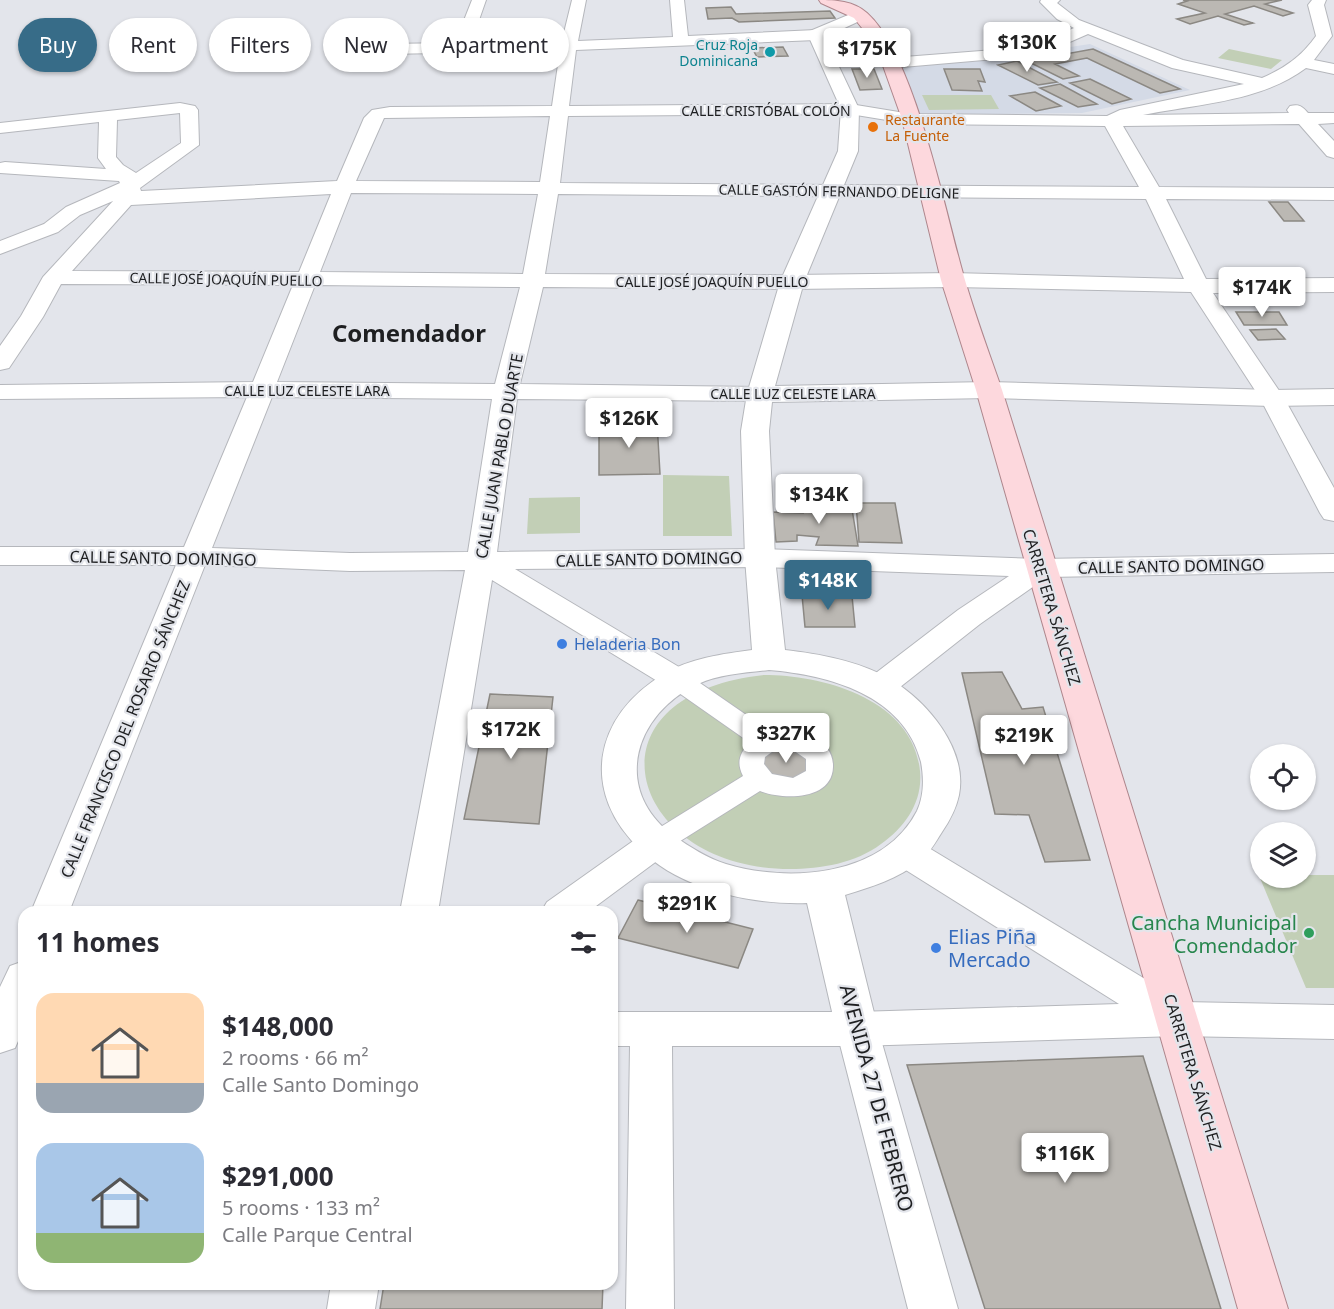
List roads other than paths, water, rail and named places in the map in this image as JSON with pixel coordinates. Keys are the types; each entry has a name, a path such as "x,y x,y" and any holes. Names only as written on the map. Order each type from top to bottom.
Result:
{"main road":[{"path":"826,0 876,39"},
{"name":"CARRETERA SÁNCHEZ","path":"876,39 911,119 932,191 953,280 989,390 1040,568 1263,1309"}],"street":[{"path":"472,18 479,0"},
{"name":"CALLE JUAN PABLO DUARTE","path":"569,46 579,0"},
{"path":"677,0 681,41"},
{"path":"1053,0 1047,2 1062,16 1088,29 1178,64 1268,84 1307,119 1334,152"},
{"path":"1317,3 1334,8"},
{"path":"1317,3 1329,37 1292,71 1268,84 1120,115 1111,121 1153,194 1198,286 1272,398 1334,513"},
{"path":"569,46 816,35 876,39 955,60 1045,46 1076,31 1088,29"},
{"path":"770,660 760,558 755,432 760,394 792,282 848,151 850,109 816,35"},
{"path":"1302,62 1334,69"},
{"name":"CALLE JUAN PABLO DUARTE","path":"420,906 481,561 507,390 533,281 565,72"},
{"path":"0,128 180,108 189,110 190,145 130,187 74,211 51,228 0,248"},
{"name":"CALLE CRISTÓBAL COLÓN","path":"378,114 560,110 850,109 911,119 1111,121 1334,118"},
{"name":"CALLE FRANCISCO DEL ROSARIO SÁNCHEZ","path":"52,906 344,187 373,118 378,114"},
{"path":"104,116 108,120 107,158 130,187"},
{"path":"5,168 130,187"},
{"path":"0,363 32,317 54,277 124,201 130,187"},
{"name":"CALLE GASTÓN FERNANDO DELIGNE","path":"130,187 832,188 1153,194 1334,194"},
{"name":"CALLE JOSÉ JOAQUÍN PUELLO","path":"54,277 792,282 953,280 1198,286 1334,285"},
{"path":"0,319 32,317"},
{"name":"CALLE LUZ CELESTE LARA","path":"0,392 262,389 760,394 989,390 1272,398 1334,397"},
{"name":"CALLE SANTO DOMINGO","path":"0,556 195,556 350,562 760,558 1040,568 1334,563"},
{"path":"481,561 678,680 767,742"},
{"path":"879,687 969,617 1040,568"},
{"path":"770,660 808,663 845,672 879,687 913,714 936,747 944,784 933,820 906,852 869,874 823,886 777,888 732,881 690,865 656,843 628,809 618,771 624,736 645,704 678,680 721,665 770,660"},
{"path":"787,739 815,752 820,761 820,770 815,778 806,785 794,788 768,785 758,779 752,771 750,762 752,753 767,742 787,739"},
{"path":"568,906 656,843 758,779"},
{"path":"906,852 1177,1019"},
{"name":"AVENIDA 27 DE FEBRERO","path":"823,886 857,1029 933,1309"},
{"path":"7,1028 18,995"},
{"path":"650,1309 632,1029 857,1029 1177,1019 1334,1022"},
{"path":"351,1309 354,1290"}],"place":[{"name":"Cruz Roja Dominicana","path":"770,52"},
{"name":"Restaurante La Fuente","path":"873,127"},
{"name":"Heladeria Bon","path":"562,644"},
{"name":"Cancha Municipal Comendador","path":"1309,933"},
{"name":"Elias Piña Mercado","path":"936,948"}],"district":[{"name":"Comendador","path":"409,332"}]}
